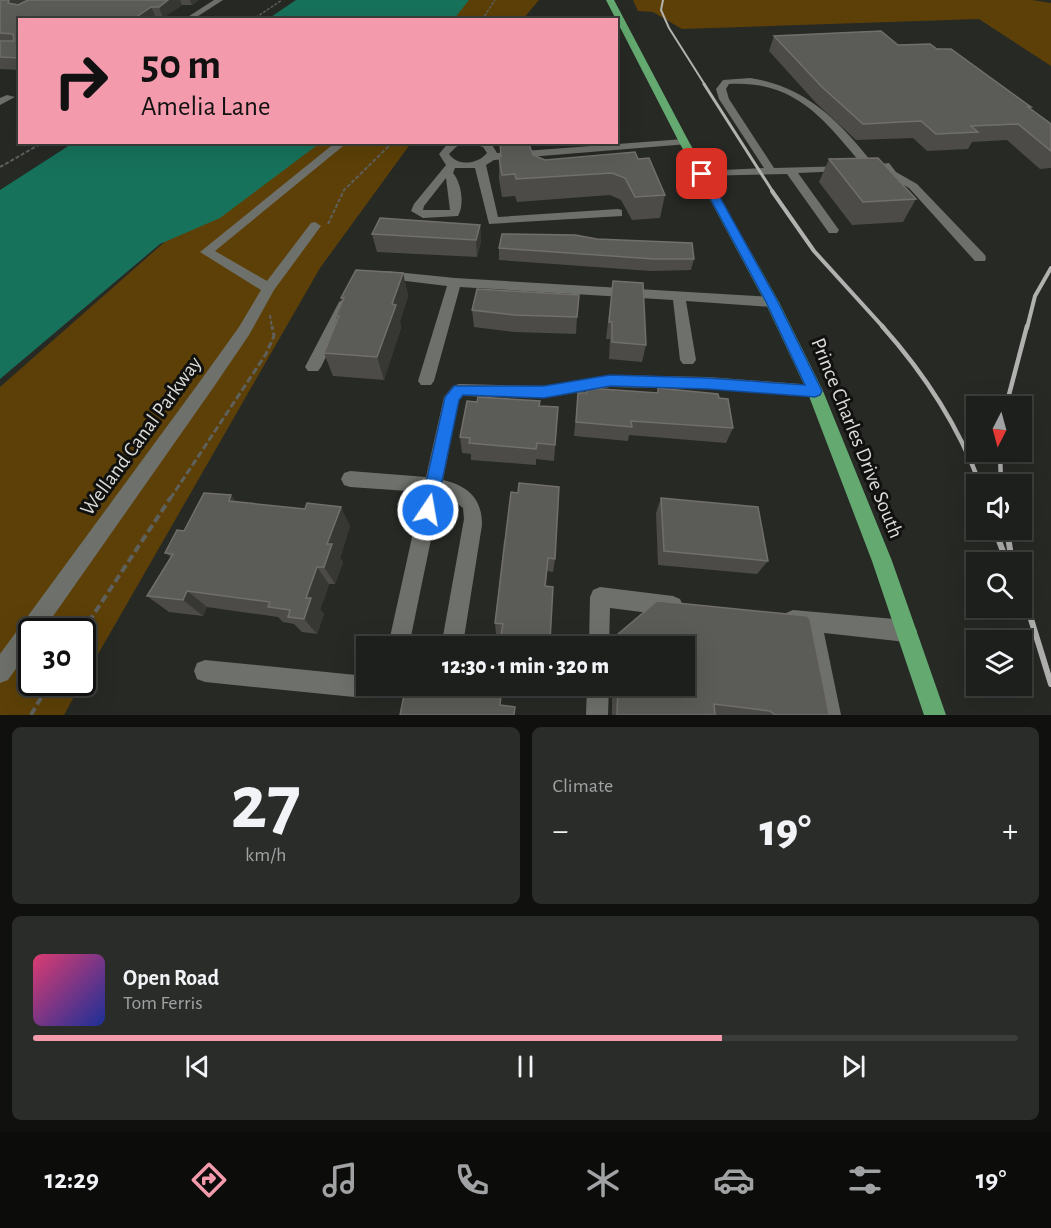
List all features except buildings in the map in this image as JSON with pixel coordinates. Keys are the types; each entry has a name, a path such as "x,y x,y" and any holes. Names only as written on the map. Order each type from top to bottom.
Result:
{"main road":[{"name":"Prince Charles Drive South","path":"610,0 684,142 772,302 815,391 878,551 935,715"}],"street":[{"path":"189,18 219,0"},
{"path":"771,171 724,99 721,89 726,82 754,79 786,89 824,116 869,166"},
{"path":"0,102 10,97"},
{"path":"455,144 444,154 450,168 480,164 491,157 684,142"},
{"path":"270,296 206,252 340,144"},
{"path":"482,144 487,145 492,153 491,157"},
{"path":"549,152 556,165"},
{"path":"480,164 493,220 618,213"},
{"path":"702,174 885,165 892,174 913,186 980,258"},
{"path":"790,170 833,230"},
{"path":"250,197 268,202"},
{"name":"Welland Canal Parkway","path":"0,672 243,331 321,226"},
{"path":"373,275 772,302"},
{"path":"426,381 455,282"},
{"path":"313,367 351,292"},
{"path":"679,297 688,360"},
{"path":"400,636 452,397 459,390 544,392 610,381 708,383 815,391"},
{"path":"350,479 433,487 459,494 469,501 473,510 473,525 453,636"},
{"path":"599,636 600,597 694,608"},
{"path":"776,618 906,631"},
{"path":"812,622 830,715"},
{"path":"205,671 356,686"},
{"path":"597,715 598,696"}],"path":[{"path":"255,18 282,0"},
{"path":"483,18 495,0"},
{"path":"0,167 40,144"},
{"path":"321,226 344,190 391,144"},
{"path":"91,618 266,354 274,336 270,315 270,296"},
{"path":"31,715 42,696"}],"shaded area":[{"path":"296,0 469,0 455,18 269,18"},
{"path":"438,0 539,0 524,18 418,18"},
{"path":"633,0 1032,0 1051,3 1051,66 979,19 682,29 653,12 638,11"},
{"path":"71,144 319,144 220,218 160,244 0,379 0,190"},
{"path":"276,144 410,144 320,268 96,658 96,618 18,618 18,696 74,696 64,715 0,715 0,387"}],"railway":[{"path":"663,0 661,10 669,28 705,85"},
{"path":"704,84 773,192"},
{"path":"772,191 814,251 884,328"},
{"path":"1027,328 1035,296 1051,268"},
{"path":"882,326 926,381 950,420 976,474"},
{"path":"1009,396 1027,326"},
{"path":"1000,462 1001,474"},
{"path":"999,540 1003,552"},
{"path":"1009,540 1010,552"},
{"path":"1031,618 1051,684"}],"route":[{"path":"428,510 452,397 459,390 466,388 525,393 544,392 610,381 708,383 815,391 772,302 702,174"}]}
